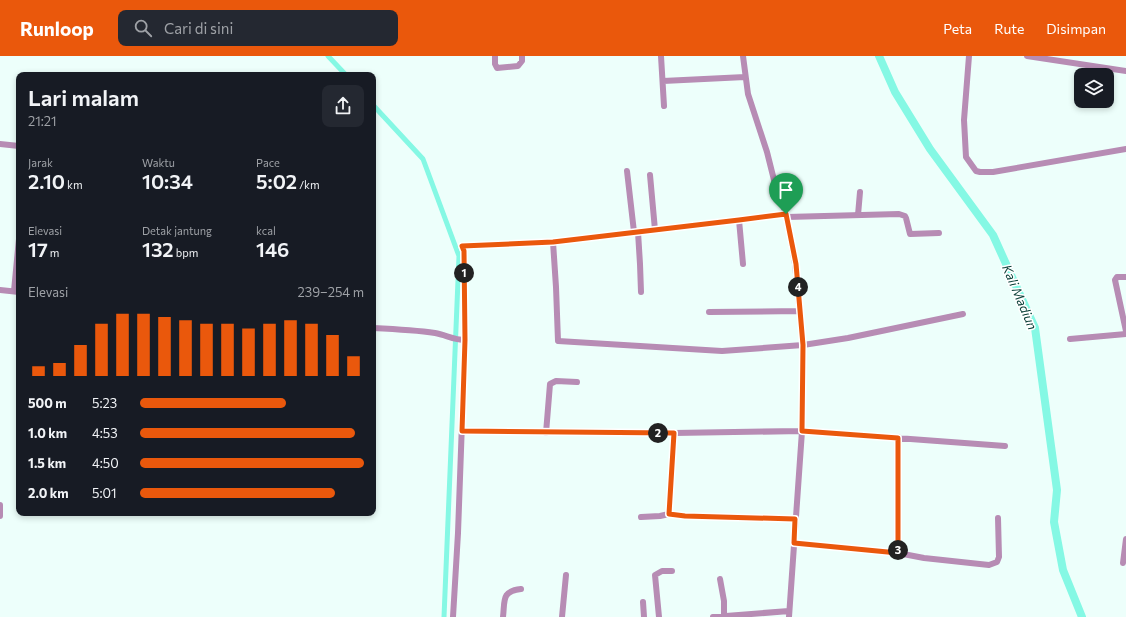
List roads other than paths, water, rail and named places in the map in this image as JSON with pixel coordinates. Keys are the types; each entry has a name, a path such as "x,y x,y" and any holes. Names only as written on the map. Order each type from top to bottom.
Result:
{"street":[{"path":"495,56 495,64 497,68 518,66 522,61 522,56"},
{"path":"661,56 664,106"},
{"path":"713,617 789,614 802,431 803,345 796,264 787,215 774,180 767,152 748,94 743,56"},
{"path":"969,56 964,120 965,142 966,157 976,171 993,172 1126,149"},
{"path":"1027,56 1056,58 1126,71"},
{"path":"663,81 745,77"},
{"path":"0,144 16,146"},
{"path":"627,171 640,264 641,292"},
{"path":"650,175 655,230"},
{"path":"858,215 860,192"},
{"path":"453,617 462,431 464,251 462,246 553,242 787,215 902,215 906,218 910,234 939,233"},
{"path":"739,220 744,264"},
{"path":"553,242 558,341 722,351 803,345 848,338 963,314"},
{"path":"1070,339 1126,332 1115,280 1117,277 1126,277"},
{"path":"0,290 16,291"},
{"path":"709,312 800,310"},
{"path":"376,328 427,332 441,334 451,339 464,340"},
{"path":"546,433 550,384 556,381 577,382"},
{"path":"462,431 546,433 802,431 1005,446"},
{"path":"669,514 674,433"},
{"path":"898,438 898,553"},
{"path":"0,505 0,516"},
{"path":"641,517 669,514 685,516 795,519"},
{"path":"794,543 898,553 924,558 993,564 999,557 998,518"},
{"path":"1123,563 1126,539"},
{"path":"659,617 656,575 662,572 672,571"},
{"path":"562,617 566,575"},
{"path":"720,579 724,601 724,616"},
{"path":"503,617 506,594 510,591 521,589"},
{"path":"643,602 644,617"}],"waterway":[{"path":"328,56 343,72"},
{"name":"Kali Madiun","path":"879,56 895,92 930,149 993,235 1035,328 1057,490 1054,522 1063,570 1082,617"},
{"path":"376,108 423,159 459,256 444,617"}]}
